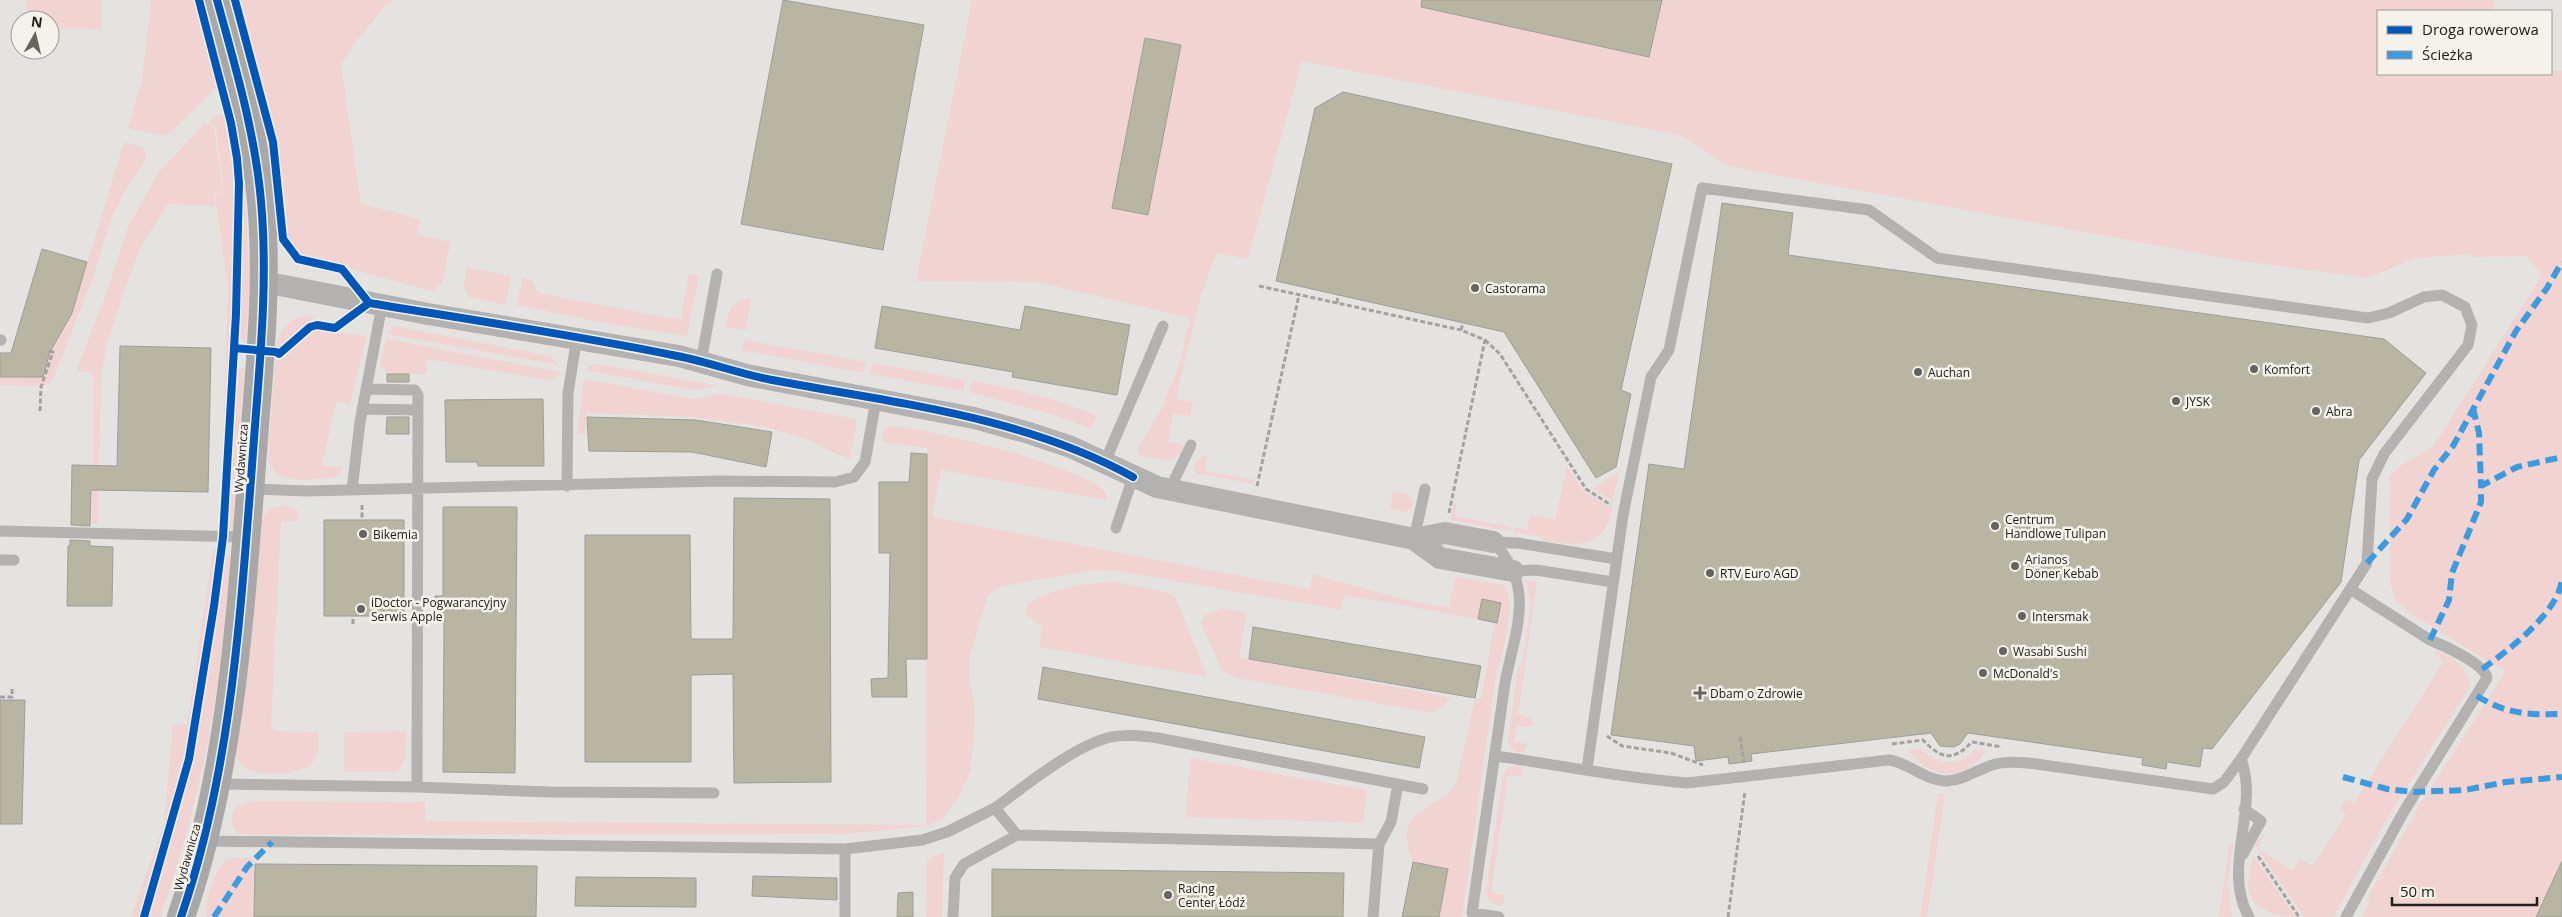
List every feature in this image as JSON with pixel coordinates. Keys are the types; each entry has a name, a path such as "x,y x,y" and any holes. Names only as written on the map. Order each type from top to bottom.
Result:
{"street":[{"name":"Wydawnicza","path":"181,917 204,841 217,784 229,712 250,489 264,282 260,198 250,126 217,0"},
{"path":"264,282 382,305 577,337 701,362 747,375 1010,427 1071,447 1133,477 1170,490 1414,539 1445,533 1493,542"},
{"path":"1414,539 1440,558 1514,571"}],"lane":[{"path":"1496,756 1587,769 1687,782 1889,760 1905,764 1933,778 1947,781 1958,780 2001,763 2029,763 2212,789 2224,782 2241,759 2368,563 2372,479 2384,454 2468,345 2472,326 2465,308 2442,295 2424,297 2389,314 2368,318 1937,258 1869,210 1702,188 1669,350 1651,377 1623,515 1587,769"},
{"path":"701,362 717,274"},
{"path":"352,490 362,409 382,305"},
{"path":"1105,462 1163,326"},
{"path":"567,486 568,393 577,337"},
{"path":"366,389 415,390 418,395 417,787"},
{"path":"250,489 352,490 719,481 835,482 854,477 865,462 876,400"},
{"path":"362,409 418,410"},
{"path":"1170,490 1191,445"},
{"path":"1116,528 1133,477"},
{"path":"1414,539 1426,489"},
{"path":"0,531 246,537"},
{"path":"1493,542 1518,543 1616,559"},
{"path":"1493,542 1502,551 1514,571 1520,594 1520,610 1506,677 1472,915 1499,917"},
{"path":"0,560 14,560"},
{"path":"1514,571 1536,570 1613,582"},
{"path":"2346,917 2403,813 2485,684 2486,672 2444,645 2430,640 2350,589"},
{"path":"204,841 845,849 922,840 947,832 995,808 1033,780 1087,746 1110,738 1131,735 1158,738 1423,789"},
{"path":"2241,759 2248,780 2244,809 2240,892 2249,917"},
{"path":"217,784 417,787 550,792 714,793"},
{"path":"1373,917 1379,844 1391,822 1398,784"},
{"path":"995,808 1017,835"},
{"path":"2241,858 2260,821 2244,809"},
{"path":"953,917 955,878 964,864 1017,835 1379,844"},
{"path":"845,849 845,917"}],"path":[{"path":"1259,286 1461,330 1485,340 1500,354 1586,489 1617,508 1623,515"},
{"path":"1257,487 1299,295"},
{"path":"1337,303 1338,295"},
{"path":"1461,330 1463,323"},
{"path":"1447,522 1485,340"},
{"path":"40,411 41,387 53,352 49,351"},
{"path":"353,616 353,624"},
{"path":"0,697 12,697 12,689"},
{"path":"1609,726 1608,738 1618,744 1671,753 1706,766"},
{"path":"1740,737 1744,767"},
{"path":"1885,745 1922,740 1936,753 1947,756 1959,754 1972,742 2012,748"},
{"path":"1736,765 1744,767 1753,763"},
{"path":"1728,917 1746,782"},
{"path":"2249,843 2299,917"}],"shaded area":[{"path":"27,0 101,0 101,29 60,28 60,10 27,10"},
{"path":"151,0 194,0 217,87 169,134 163,136 128,128 142,80"},
{"path":"240,0 394,0 385,6 355,43 341,65 361,204 420,219 417,235 451,242 442,283 432,291 309,258 292,246 286,233 277,145"},
{"path":"972,0 2494,0 2492,10 2377,10 2377,75 2552,75 2552,71 2562,71 2562,880 2551,885 2536,917 2362,917 2370,901 2367,899 2419,806 2503,676 2504,671 2413,615 2396,601 2390,583 2389,476 2400,466 2433,447 2542,275 2526,256 2472,257 2471,254 2416,258 2367,278 2241,261 1727,166 1679,135 1302,61 1248,259 1217,253 1201,294 1176,399 1193,402 1190,416 1173,414 1168,442 1185,445 1180,454 1171,461 1140,456 1137,450 1161,410 1180,362 1190,318 1037,282 916,281"},
{"path":"216,115 224,115 234,178 234,253 221,509 228,290 215,194 224,195 216,127 210,124 210,120"},
{"path":"205,123 214,128 223,194 214,193 215,206 168,204 141,246 106,348 101,377 98,524 92,523 93,373 77,371 105,297 128,227 159,172"},
{"path":"124,142 142,147 146,152 146,159 124,192 112,217 91,283 53,380 44,386 0,385 0,378 43,377 52,349 72,313"},
{"path":"243,186 245,186 249,281 246,345 238,337"},
{"path":"466,267 511,276 506,305 469,297 464,287"},
{"path":"689,274 699,275 687,336 609,324 517,305 522,278 531,280 538,293 681,320"},
{"path":"741,299 751,299 746,330 725,327 731,307"},
{"path":"316,315 279,349 276,348 281,334 289,323 301,317"},
{"path":"394,326 550,356 559,365 387,334"},
{"path":"314,329 364,336 366,339 350,404 336,402 322,466 344,467 337,477 287,478 278,474 272,468 268,459 275,362"},
{"path":"386,339 560,372 558,377 551,381 427,359 427,374 388,374 380,365"},
{"path":"744,340 866,362 864,373 742,350"},
{"path":"872,363 965,380 963,391 870,374"},
{"path":"593,364 718,386 693,390 584,370"},
{"path":"237,368 244,368 233,527 227,532"},
{"path":"584,379 693,399 722,394 856,419 850,459 825,449 815,442 766,427 695,417 586,413 585,434 577,434"},
{"path":"971,381 1035,395 1097,416 1091,429 1057,416 969,392"},
{"path":"889,426 934,433 1040,461 1071,472 1094,484 1106,494 1106,500 941,470 932,517 1309,589 1313,574 1402,599 1449,608 1455,577 1505,585 1508,594 1509,617 1496,674 1462,917 1439,917 1448,869 1413,862 1407,831 1411,821 1417,814 1446,794 1456,784 1475,698 1481,699 1495,622 1501,603 1482,599 1478,619 1344,595 1341,610 1118,571 1093,570 998,587 987,597 969,659 969,678 975,711 971,770 959,797 941,820 927,826 846,834 246,835 239,834 234,828 232,818 236,807 252,801 425,802 426,821 926,825 927,448 882,442 884,430"},
{"path":"1203,456 1207,457 1205,471 1255,480 1254,484 1195,473 1194,463"},
{"path":"1567,466 1584,492 1612,508 1609,521 1603,531 1596,538 1577,544 1543,541 1543,537 1514,532 1514,527 1527,530 1530,514 1555,520"},
{"path":"1619,471 1613,501 1592,489"},
{"path":"1393,491 1407,494 1411,498 1413,505 1408,512 1390,509"},
{"path":"1454,501 1457,502 1455,516 1511,527 1510,531 1451,520"},
{"path":"286,505 297,509 299,521 281,521 271,726 276,731 318,732 318,753 308,766 297,771 284,774 270,774 246,768 238,760 235,749 251,642 261,520 269,509"},
{"path":"213,549 216,549 202,656 194,710 183,763 163,840 139,917 131,917 164,824 173,724 187,725"},
{"path":"225,552 230,558 222,646 218,680 199,783 191,817 160,917 148,917 163,871 186,781 204,691"},
{"path":"1526,580 1537,582 1518,714 1531,717 1533,723 1530,727 1517,726 1514,742 1527,744 1524,752 1518,752 1513,750 1508,740 1517,674 1523,657 1531,604"},
{"path":"1117,582 1165,592 1175,596 1207,677 1039,647 1042,627 1025,613 1027,604 1038,598 1070,587 1093,583"},
{"path":"1221,608 1246,613 1239,657 1452,698 1433,713 1237,678 1222,671 1201,623 1204,616"},
{"path":"2437,651 2454,660 2464,670 2468,676 2469,688 2383,825 2334,917 2304,917 2255,845 2258,839 2264,836 2258,848 2292,871 2300,859 2313,866 2346,815 2339,810 2346,799 2354,803 2444,661 2433,653"},
{"path":"406,731 405,758 397,772 344,772 344,732"},
{"path":"1921,749 1933,758 1947,762 1961,760 1974,750 1986,750 1978,761 1968,768 1958,773 1948,774 1927,768 1909,750"},
{"path":"1190,758 1367,790 1363,823 1186,817"},
{"path":"1514,765 1520,766 1523,769 1522,777 1508,775 1491,893 1505,895 1503,904 1499,906 1489,900 1486,891 1503,775 1508,768"},
{"path":"1938,794 1945,794 1927,917 1920,917"},
{"path":"2229,844 2233,844 2228,883 2232,917 2219,917"},
{"path":"944,852 942,917 926,917 927,859"},
{"path":"2253,856 2296,917 2288,917 2264,910 2253,900 2249,893 2248,884"},
{"path":"229,858 253,858 254,917 207,917 207,903 212,884 219,868"}],"building":[{"path":"783,0 924,25 883,250 741,224"},
{"path":"1422,0 1662,0 1649,57 1421,7"},
{"path":"1145,38 1181,45 1148,215 1112,208"},
{"name":"Castorama","path":"1343,92 1672,164 1621,390 1631,394 1616,467 1596,478 1504,332 1276,281 1315,108"},
{"name":"Centrum Handlowe Tulipan","path":"1722,203 1793,213 1788,255 2384,339 2426,373 2359,460 2341,582 2212,749 2203,748 2200,767 2167,762 2166,769 2142,765 2143,758 1968,733 1960,744 1954,747 1940,746 1931,733 1751,754 1752,761 1729,764 1728,757 1696,761 1694,746 1611,735 1649,464 1684,469"},
{"path":"42,249 87,262 72,313 50,352 43,377 0,377 0,353 11,353"},
{"path":"882,306 1020,330 1025,306 1130,325 1117,395 1012,377 1013,372 875,348"},
{"path":"120,346 211,348 208,492 91,490 90,526 71,525 72,465 117,466"},
{"path":"387,374 409,374 409,382 387,382"},
{"path":"543,399 544,466 478,466 477,462 446,462 445,400"},
{"path":"387,417 409,417 409,434 386,434"},
{"path":"587,417 696,420 772,432 766,467 692,452 589,451"},
{"path":"911,453 927,454 927,659 906,659 907,697 872,697 871,679 888,678 890,553 879,553 879,482 909,482"},
{"path":"734,498 830,499 831,782 734,783 733,674 691,675 691,762 585,762 585,535 690,535 691,639 733,639"},
{"path":"443,507 517,507 515,773 443,772 444,618 435,618 435,596 443,596"},
{"path":"324,520 404,520 404,616 324,616"},
{"path":"70,540 90,541 90,546 113,547 112,606 67,606 68,546 70,546"},
{"path":"1482,599 1501,603 1497,623 1478,619"},
{"path":"1253,627 1481,666 1475,698 1249,659"},
{"path":"1043,667 1425,737 1419,768 1038,699"},
{"path":"0,700 25,700 22,824 0,824"},
{"path":"2562,861 2562,917 2536,917"},
{"path":"1413,862 1448,869 1439,917 1402,917"},
{"path":"255,864 537,866 536,917 254,917"},
{"name":"Racing Center Łódź","path":"992,869 1344,873 1343,917 992,917"},
{"path":"753,876 837,878 837,900 752,896"},
{"path":"576,877 696,878 696,907 575,906"},
{"path":"913,892 913,917 897,917 898,893"}],"marked path":[{"path":"2367,563 2407,519 2434,470 2453,446 2516,331 2547,288 2562,262"},
{"path":"2473,408 2479,433 2481,486"},
{"path":"2430,640 2449,600 2452,573 2481,502 2481,486 2517,467 2562,457"},
{"path":"2482,669 2531,630 2552,604 2559,592 2562,579"},
{"path":"2477,696 2508,710 2538,714 2562,714"},
{"path":"2343,777 2387,789 2415,792 2465,790 2506,782 2562,777"},
{"path":"214,917 247,867 272,842"}],"cycle path":[{"path":"144,917 189,759 214,606 223,537 236,314 239,183 231,123 199,0"},
{"path":"181,917 212,807 231,694 243,580 260,367 263,300 263,234 258,175 249,124 217,0"},
{"path":"235,0 273,142 283,239 298,259 342,269 369,303"},
{"path":"369,303 639,348 772,380 957,414 1047,439 1091,456 1133,477"},
{"path":"234,348 276,352 279,354 310,327 317,325 335,328 369,303"}],"place":[{"name":"Castorama","path":"1475,288"},
{"name":"Komfort","path":"2254,369"},
{"name":"Auchan","path":"1918,372"},
{"name":"JYSK","path":"2176,401"},
{"name":"Abra","path":"2316,411"},
{"name":"Centrum Handlowe Tulipan","path":"1995,526"},
{"name":"Bikemia","path":"363,534"},
{"name":"Arianos Döner Kebab","path":"2015,566"},
{"name":"RTV Euro AGD","path":"1710,573"},
{"name":"iDoctor - Pogwarancyjny Serwis Apple","path":"361,609"},
{"name":"Intersmak","path":"2022,616"},
{"name":"Wasabi Sushi","path":"2003,651"},
{"name":"McDonald's","path":"1983,673"},
{"name":"Dbam o Zdrowie","path":"1700,693"},
{"name":"Racing Center Łódź","path":"1168,895"}]}
